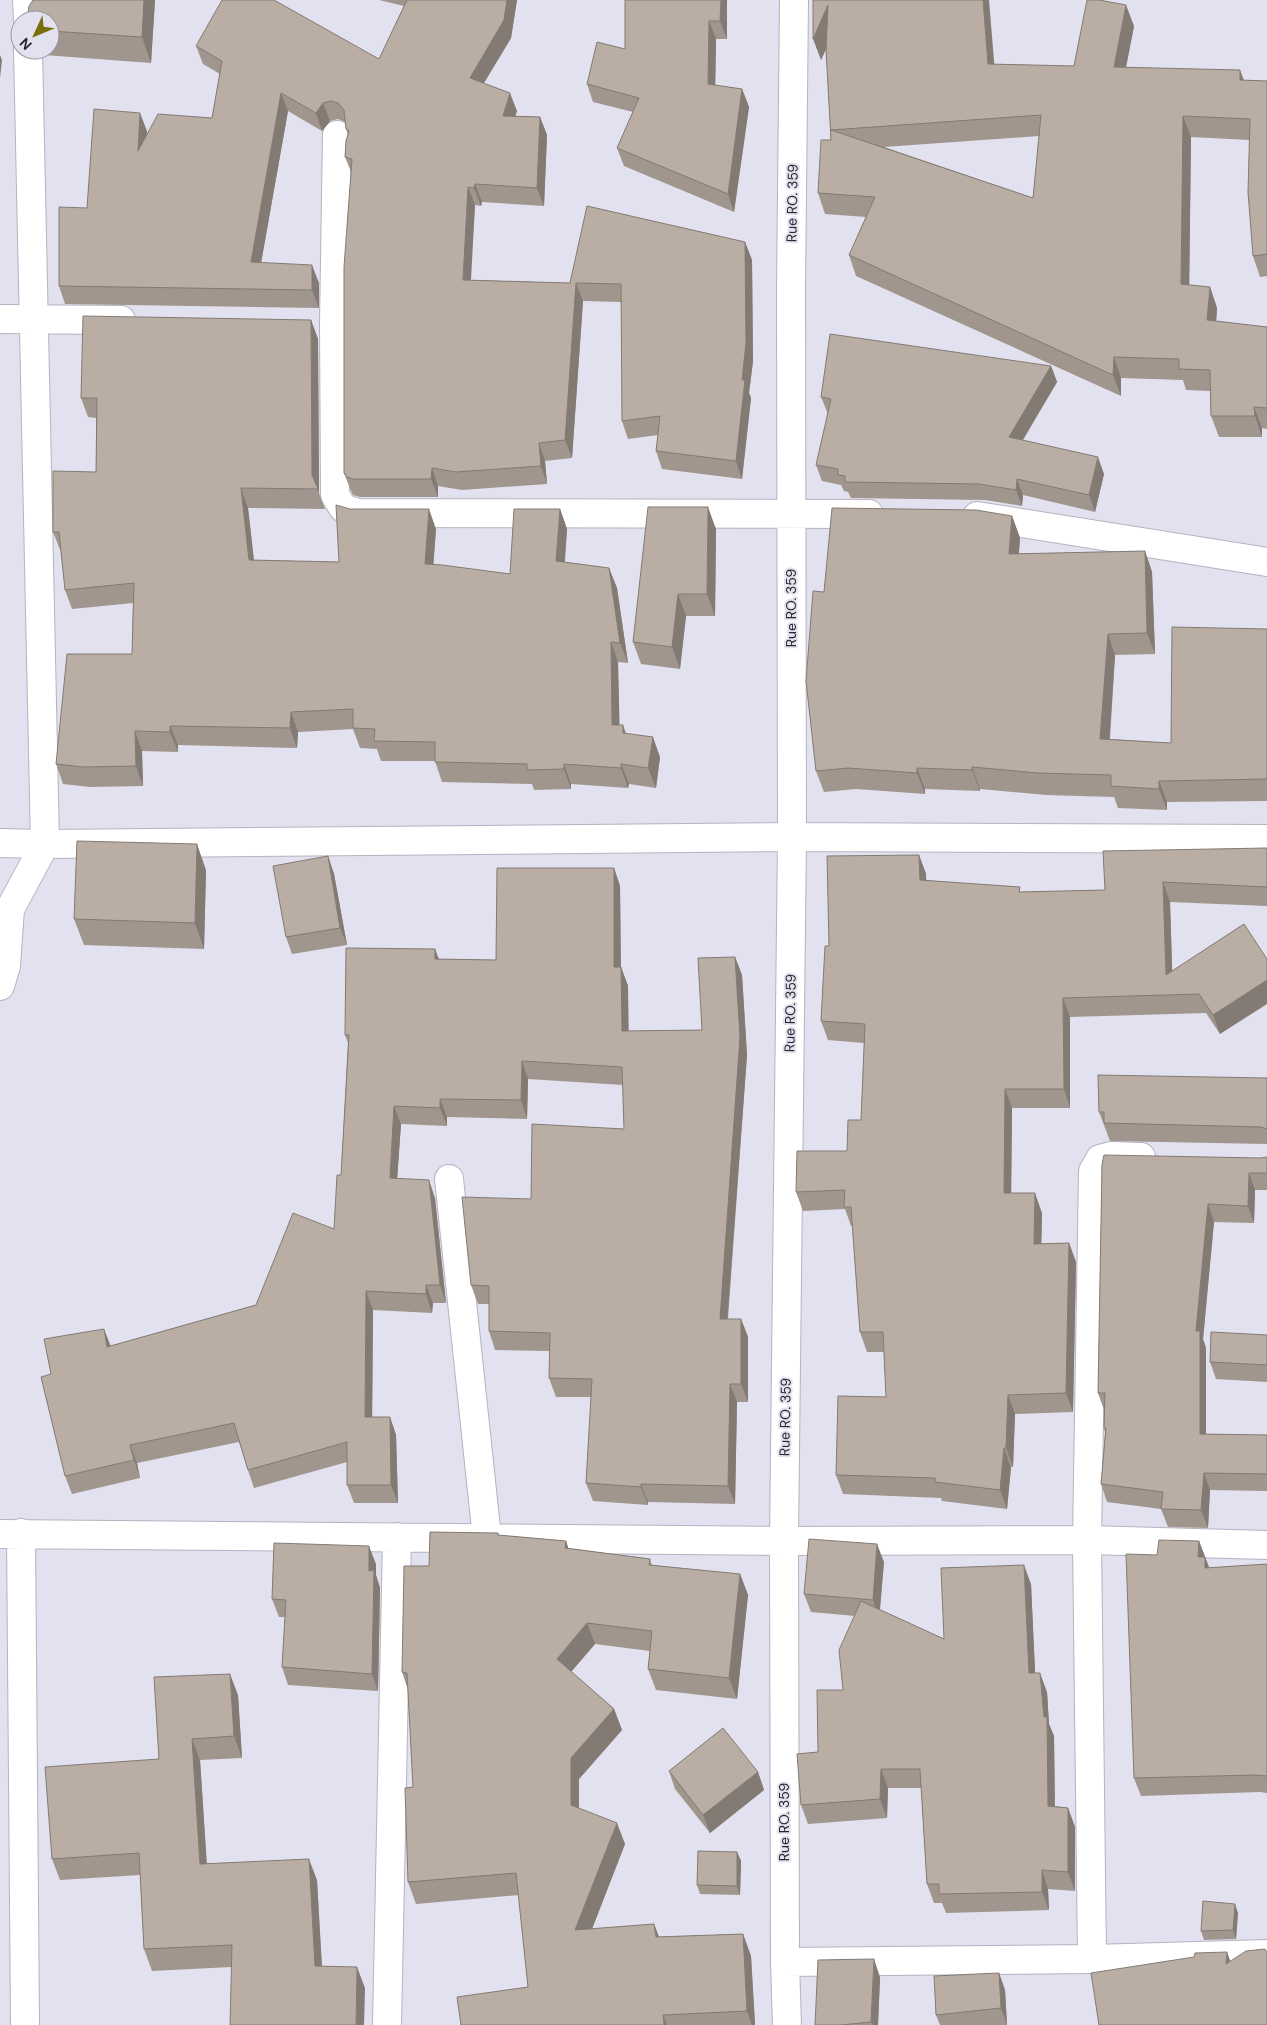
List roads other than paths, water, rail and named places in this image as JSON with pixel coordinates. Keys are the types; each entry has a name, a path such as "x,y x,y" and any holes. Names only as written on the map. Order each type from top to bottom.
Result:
{"street":[{"name":"Rue RO. 359","path":"787,2025 785,1962 784,1541 792,837 791,513 794,0"},
{"path":"0,986 6,966 10,909 45,844 28,60"},
{"path":"337,135 324,323 335,495 342,508 357,513 791,513 898,515"},
{"path":"0,319 144,320"},
{"path":"956,516 985,516 1267,562"},
{"path":"0,843 792,837 1267,839"},
{"path":"1092,1959 1087,1540 1092,1171 1100,1159 1111,1156 1170,1158"},
{"path":"449,1179 487,1538"},
{"path":"26,2025 10,1534 784,1541 1087,1540 1267,1545"},
{"path":"387,2025 398,1537"},
{"path":"785,1962 1092,1959 1267,1954"}]}
